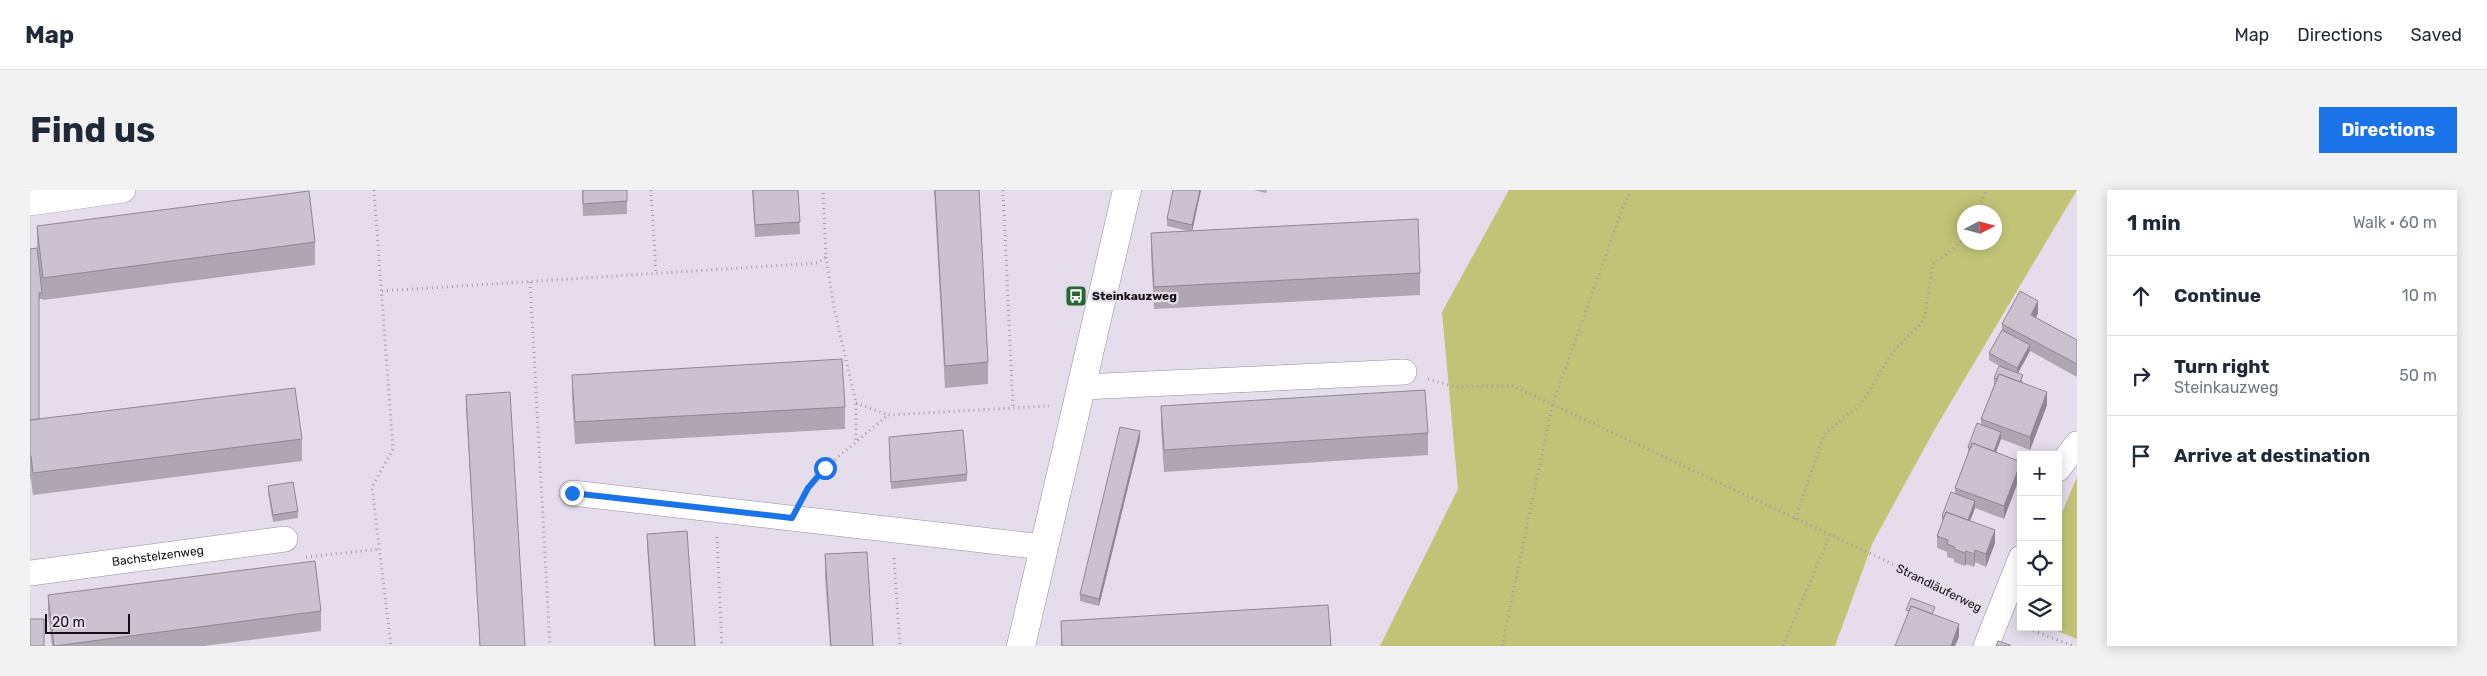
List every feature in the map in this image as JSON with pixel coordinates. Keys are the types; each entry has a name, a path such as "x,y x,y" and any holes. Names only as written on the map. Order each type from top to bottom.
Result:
{"street":[{"path":"30,203 123,190"},
{"path":"1021,646 1127,190"},
{"path":"1080,396 1404,372"},
{"path":"2062,464 2077,444"},
{"path":"572,493 1043,547"},
{"name":"Bachstelzenweg","path":"30,573 284,539"},
{"name":"Strandläuferweg","path":"1986,646 2017,568"}],"path":[{"path":"374,190 393,449 372,487 392,646"},
{"path":"651,190 656,274"},
{"path":"823,190 826,257 834,308 856,403 856,442"},
{"path":"1003,190 1013,408"},
{"path":"1502,646 1552,406 1623,207 1631,190"},
{"path":"1981,205 1986,190"},
{"path":"1795,519 1824,433 1861,404 1892,354 1924,320 1933,264 1957,245"},
{"path":"382,291 818,263 826,257"},
{"path":"530,282 550,646"},
{"name":"Strandläuferweg","path":"1404,372 1456,387 1513,386 1552,406 1880,558 1998,617"},
{"path":"856,403 888,414 1013,408 1080,396"},
{"path":"792,518 808,488 825,468 888,414"},
{"path":"716,509 722,646"},
{"path":"892,530 900,646"},
{"path":"1783,646 1830,535"},
{"path":"284,539 297,558 380,549"},
{"path":"2034,631 2073,646"}],"green space":[{"path":"1509,190 2077,190 1936,427 1873,542 1835,646 1380,646 1458,489 1442,312"},
{"path":"2077,477 2077,639 2057,631 2062,631 2062,513"}],"building":[{"path":"583,190 627,190 627,201 583,204"},
{"path":"753,190 798,190 800,222 755,225"},
{"path":"935,190 979,190 988,362 945,366"},
{"path":"1173,190 1200,190 1192,225 1167,219"},
{"path":"309,191 315,242 43,278 37,226"},
{"path":"1418,219 1420,273 1154,287 1151,233"},
{"path":"37,248 42,293 39,293 39,419 30,420 30,249"},
{"path":"2020,291 2038,301 2031,315 2077,340 2077,364 2002,324"},
{"path":"2002,330 2030,345 2017,368 1989,353"},
{"path":"842,359 845,407 575,422 572,375"},
{"path":"1999,366 2023,375 2020,382 1999,374 1997,379 1994,378"},
{"path":"1999,374 2047,392 2030,437 1981,419"},
{"path":"295,388 302,439 33,473 30,456 30,420"},
{"path":"1425,390 1428,433 1164,450 1161,406"},
{"path":"510,392 525,646 480,646 466,395"},
{"path":"1977,423 2001,432 1994,451 1972,443 1971,448 1968,447"},
{"path":"1120,427 1140,431 1099,599 1080,594"},
{"path":"963,430 967,474 891,482 889,437"},
{"path":"1972,443 2017,460 2017,472 2004,506 1955,488"},
{"path":"293,482 298,511 273,515 268,486"},
{"path":"1951,492 1975,501 1968,520 1946,512 1944,517 1942,516"},
{"path":"1946,512 1995,530 1986,554 1975,550 1974,554 1966,551 1965,553 1954,549 1955,547 1947,544 1948,540 1937,536"},
{"path":"687,531 695,646 655,646 647,534"},
{"path":"867,552 873,646 831,646 825,554"},
{"path":"315,561 321,611 54,646 48,595"},
{"path":"1911,598 1935,607 1932,614 1911,606 1909,611 1906,610"},
{"path":"1328,605 1331,646 1062,646 1061,621"},
{"path":"1911,606 1959,624 1951,646 1895,646"},
{"path":"30,619 44,619 44,646 30,646"},
{"path":"1998,641 2010,645 2010,646 1996,646"}],"place":[{"name":"Steinkauzweg","path":"1076,296"}],"route":[{"path":"572,493 792,518 808,488 825,468"}]}
